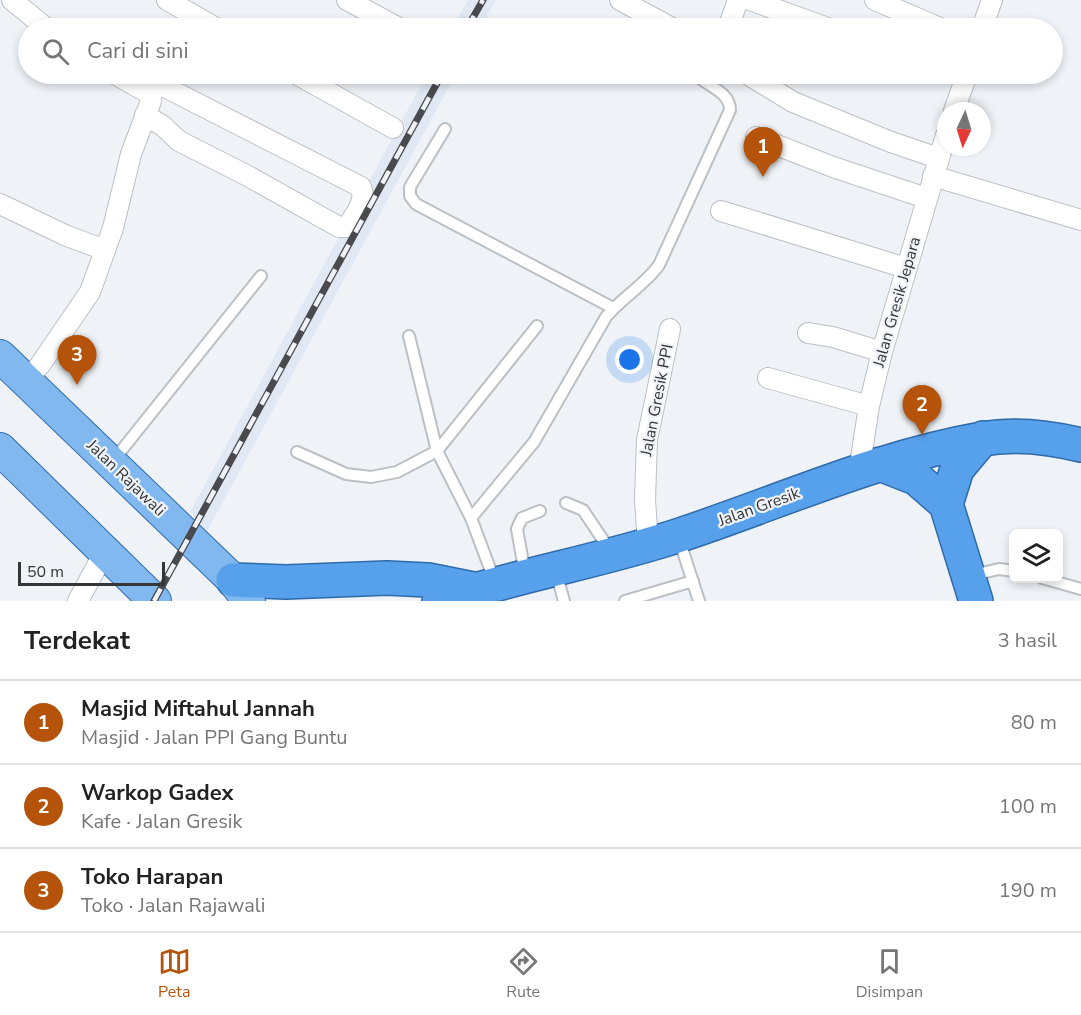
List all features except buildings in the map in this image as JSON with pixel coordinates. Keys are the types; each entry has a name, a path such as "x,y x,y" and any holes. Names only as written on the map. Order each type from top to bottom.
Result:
{"highway":[{"name":"Jalan Gresik","path":"439,601 663,540 870,468 983,438 1048,437 1081,445"},
{"path":"946,504 957,469 983,438"},
{"path":"870,468 916,478 946,504 972,588"},
{"path":"241,590 286,582 387,578 513,580"}],"main road":[{"name":"Jalan Rajawali","path":"0,356 241,590"},
{"path":"0,450 155,601"}],"street":[{"path":"12,0 34,18"},
{"path":"167,0 198,18"},
{"path":"347,0 380,18"},
{"path":"620,0 653,18"},
{"path":"732,18 738,0"},
{"path":"750,0 800,18"},
{"path":"874,0 916,18"},
{"path":"983,18 984,2"},
{"path":"27,381 90,292 113,228 131,154 149,103 161,85 361,187 362,200 347,227 339,227 248,176 179,141 163,126 149,103 127,84"},
{"path":"314,84 393,128"},
{"path":"763,84 793,102 891,142 936,167 1081,220"},
{"path":"956,102 959,84"},
{"path":"756,137 832,167 926,198"},
{"name":"Jalan Gresik Jepara","path":"870,468 869,406 882,352 939,156"},
{"path":"0,204 52,229 105,250"},
{"path":"721,211 906,268"},
{"name":"Jalan Gresik PPI","path":"663,540 645,488 647,440 670,329"},
{"path":"808,333 833,337 882,352"},
{"path":"768,378 869,406"},
{"path":"78,601 105,552"}],"lane":[{"path":"471,518 534,442 613,308 649,279 659,265 730,110 730,102 726,96 708,84"},
{"path":"445,129 410,187 410,196 416,204 613,308"},
{"path":"111,464 261,276"},
{"path":"297,452 346,474 371,477 397,472 437,451 537,326"},
{"path":"410,336 437,451 471,518 513,580 564,601"},
{"path":"566,503 583,510 613,554"},
{"path":"513,580 517,529 522,518 540,512"},
{"path":"663,540 693,581 699,601"},
{"path":"972,588 999,568 1009,570"},
{"path":"625,601 693,581"},
{"path":"1058,583 1081,589"}],"shaded area":[{"path":"468,0 496,0 486,18 458,18"},
{"path":"422,84 451,84 207,531 190,512"}],"railway":[{"path":"473,18 483,0"},
{"path":"154,601 437,84"}],"place":[{"name":"Masjid Miftahul Jannah","path":"763,177"},
{"name":"Toko Harapan","path":"77,385"},
{"name":"Warkop Gadex","path":"922,435"}]}
